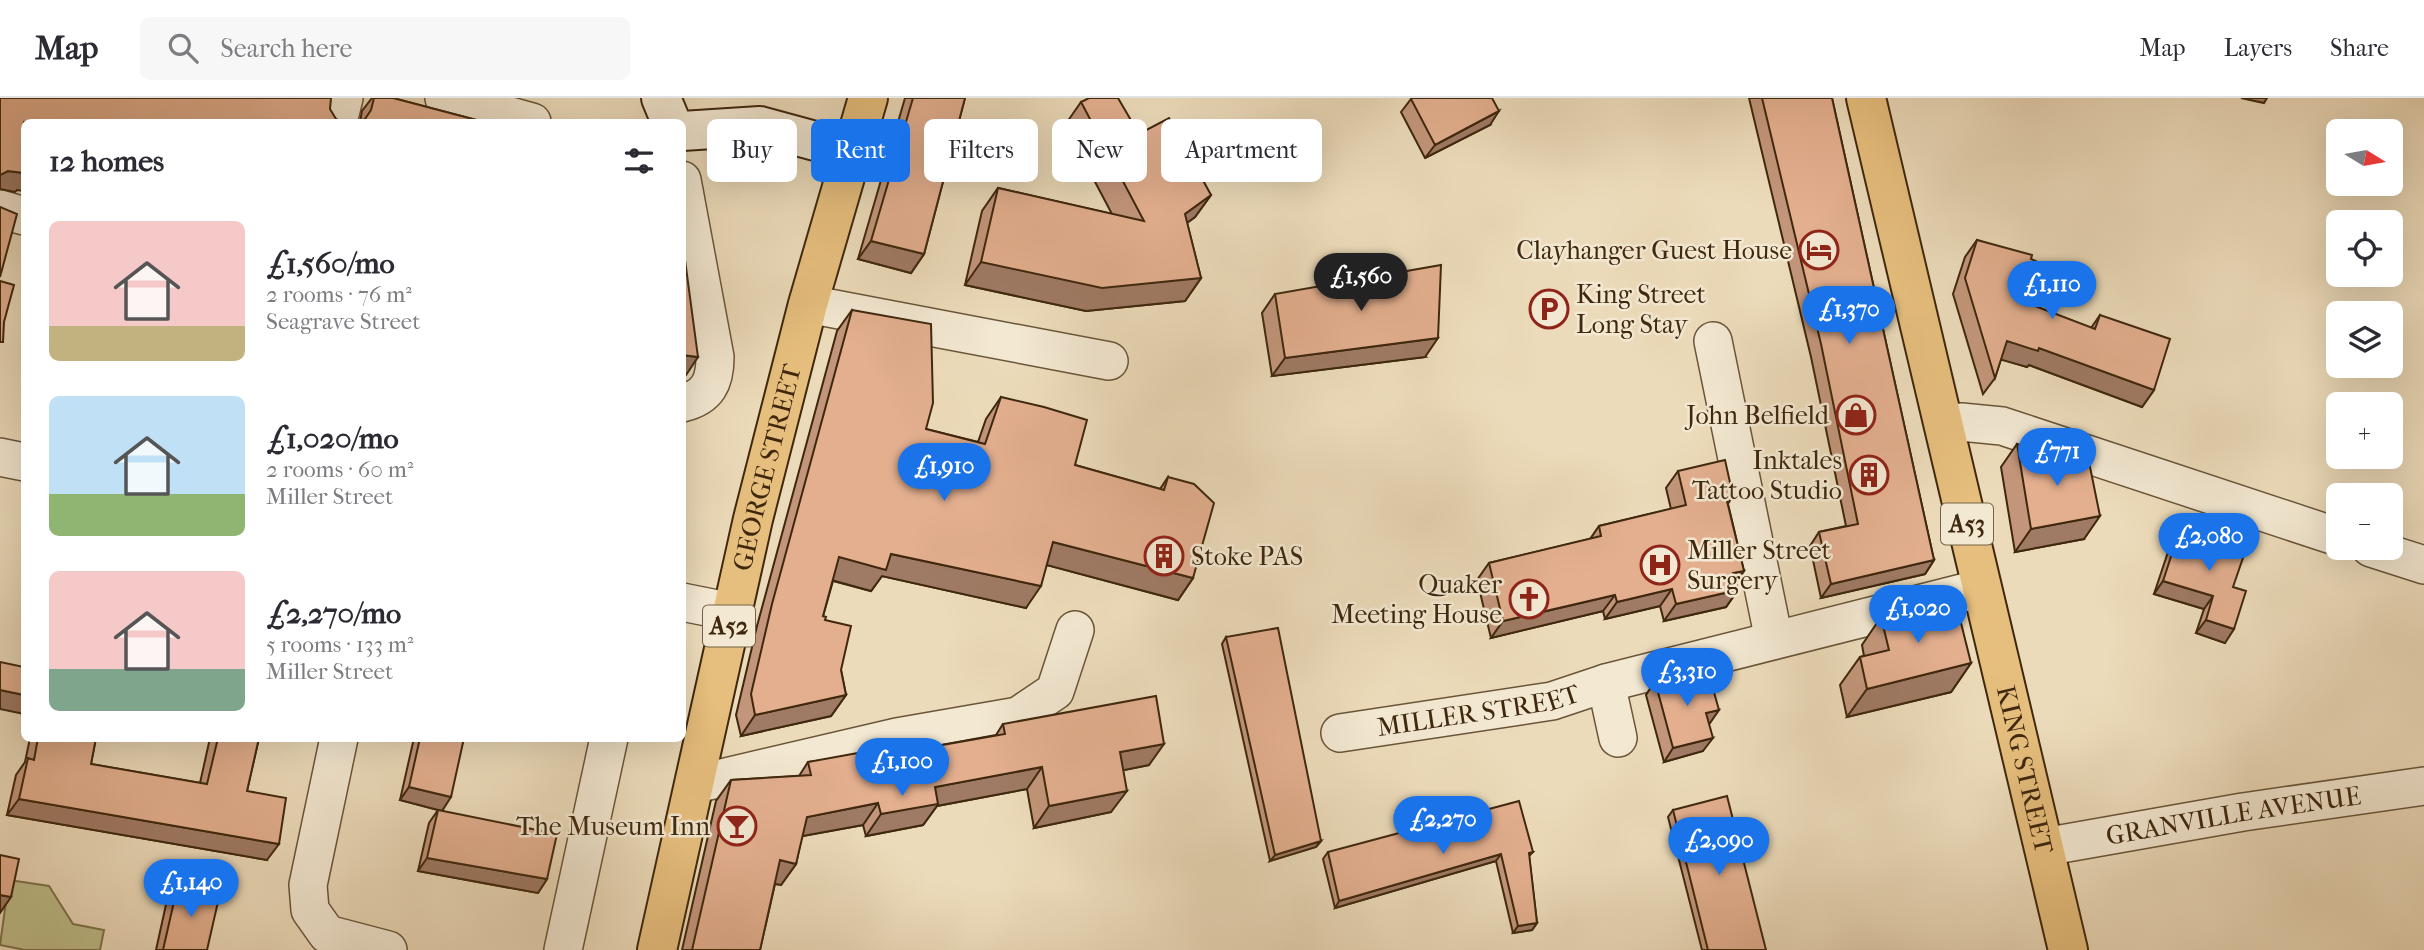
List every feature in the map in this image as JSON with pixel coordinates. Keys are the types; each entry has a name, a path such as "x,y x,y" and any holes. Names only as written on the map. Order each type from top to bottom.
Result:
{"main road":[{"name":"A52","path":"862,119 868,98"},
{"name":"KING STREET","path":"1866,98 2067,950"},
{"name":"GEORGE STREET","path":"657,950 696,784 732,612 808,304 843,182"}],"street":[{"path":"339,119 344,98"},
{"path":"444,98 521,119"},
{"path":"661,98 670,119"},
{"path":"686,131 761,126 811,140"},
{"path":"686,202 715,358 715,376 708,389 694,400 686,402"},
{"path":"0,209 21,215"},
{"path":"808,304 1109,361"},
{"path":"1713,341 1774,640"},
{"path":"1945,427 1961,422 2002,426 2326,533"},
{"path":"0,457 21,461"},
{"path":"2403,558 2424,565"},
{"name":"MILLER STREET","path":"1340,733 1552,701 1606,683 1982,588"},
{"path":"686,603 732,612"},
{"path":"696,784 897,737 1018,716 1055,691 1075,630"},
{"path":"1606,683 1618,738"},
{"path":"338,742 309,885 310,911 327,934 388,950"},
{"path":"563,950 608,742"},
{"name":"GRANVILLE AVENUE","path":"2044,847 2244,812 2424,786"}],"shaded area":[{"path":"9,880 49,886 73,924 104,930 100,950 25,950 0,945"}],"building":[{"path":"0,98 331,98 330,109 336,119 21,119 21,173 8,171 0,175"},
{"path":"374,98 393,98 473,119 365,119"},
{"path":"913,98 965,98 959,119 924,119 924,182 943,182 924,254 871,241 888,182 910,182 910,119 907,119"},
{"path":"1089,98 1118,98 1130,119 1090,119 1081,102"},
{"path":"1412,98 1492,98 1499,111 1435,145"},
{"path":"1762,98 1832,98 1934,560 1831,584 1819,532 1858,524 1821,344"},
{"path":"1161,122 1161,182 1204,182 1211,195 1185,214 1201,278 1102,288 981,262 998,188 1144,221 1123,182 1147,182 1147,130"},
{"path":"0,207 17,214 0,277"},
{"path":"1977,240 2032,255 2031,259 2040,263 2032,305 2095,329 2100,315 2170,339 2154,390 2039,348 2038,351 2007,341 1995,378 1965,278"},
{"path":"1441,265 1438,338 1285,358 1275,294"},
{"path":"686,267 698,357 686,356"},
{"path":"0,281 14,285 4,322 3,342 0,342"},
{"path":"852,310 931,324 933,403 926,429 985,444 1001,397 1087,420 1075,465 1164,490 1168,477 1194,484 1214,503 1193,578 1053,542 1041,586 891,554 886,570 839,557 823,616 826,617 825,620 851,626 841,670 846,695 755,715 751,694 772,604"},
{"path":"2017,444 2089,462 2100,516 2031,529"},
{"path":"1725,460 1733,496 1726,497 1744,571 1733,573 1738,590 1676,604 1672,589 1617,602 1615,595 1503,621 1489,563 1601,536 1599,526 1686,505 1678,471"},
{"path":"2181,526 2246,549 2233,587 2246,591 2234,629 2206,620 2213,596 2163,581"},
{"path":"1955,599 1971,663 1867,689 1860,657 1889,650 1881,617"},
{"path":"1278,628 1321,841 1275,855 1226,637"},
{"path":"0,662 21,666 21,694 0,690"},
{"path":"1696,671 1699,681 1710,678 1719,710 1706,713 1713,738 1673,748 1655,681"},
{"path":"1156,696 1164,744 1120,752 1127,791 1049,806 1042,767 935,787 938,804 881,814 878,803 807,817 796,864 780,860 760,950 692,950 731,780 811,775 808,762 924,741 925,748 1005,734 1003,724"},
{"path":"37,742 95,742 91,764 207,784 217,742 258,742 247,791 286,798 279,844 19,799 28,758 34,760"},
{"path":"419,742 463,742 451,797 409,787"},
{"path":"1727,796 1766,950 1708,950 1673,810"},
{"path":"1519,801 1533,852 1529,853 1537,923 1518,926 1501,854 1339,901 1328,852"},
{"path":"438,810 557,834 547,879 427,858"},
{"path":"0,855 19,859 11,897 0,895"},
{"path":"178,884 220,893 207,950 163,950"}],"place":[{"name":"Clayhanger Guest House","path":"1819,250"},
{"name":"King Street Long Stay","path":"1549,309"},
{"name":"John Belfield","path":"1856,415"},
{"name":"Inktales Tattoo Studio","path":"1869,475"},
{"name":"Stoke PAS","path":"1164,556"},
{"name":"Miller Street Surgery","path":"1660,565"},
{"name":"Quaker Meeting House","path":"1529,599"},
{"name":"The Museum Inn","path":"737,826"}]}
